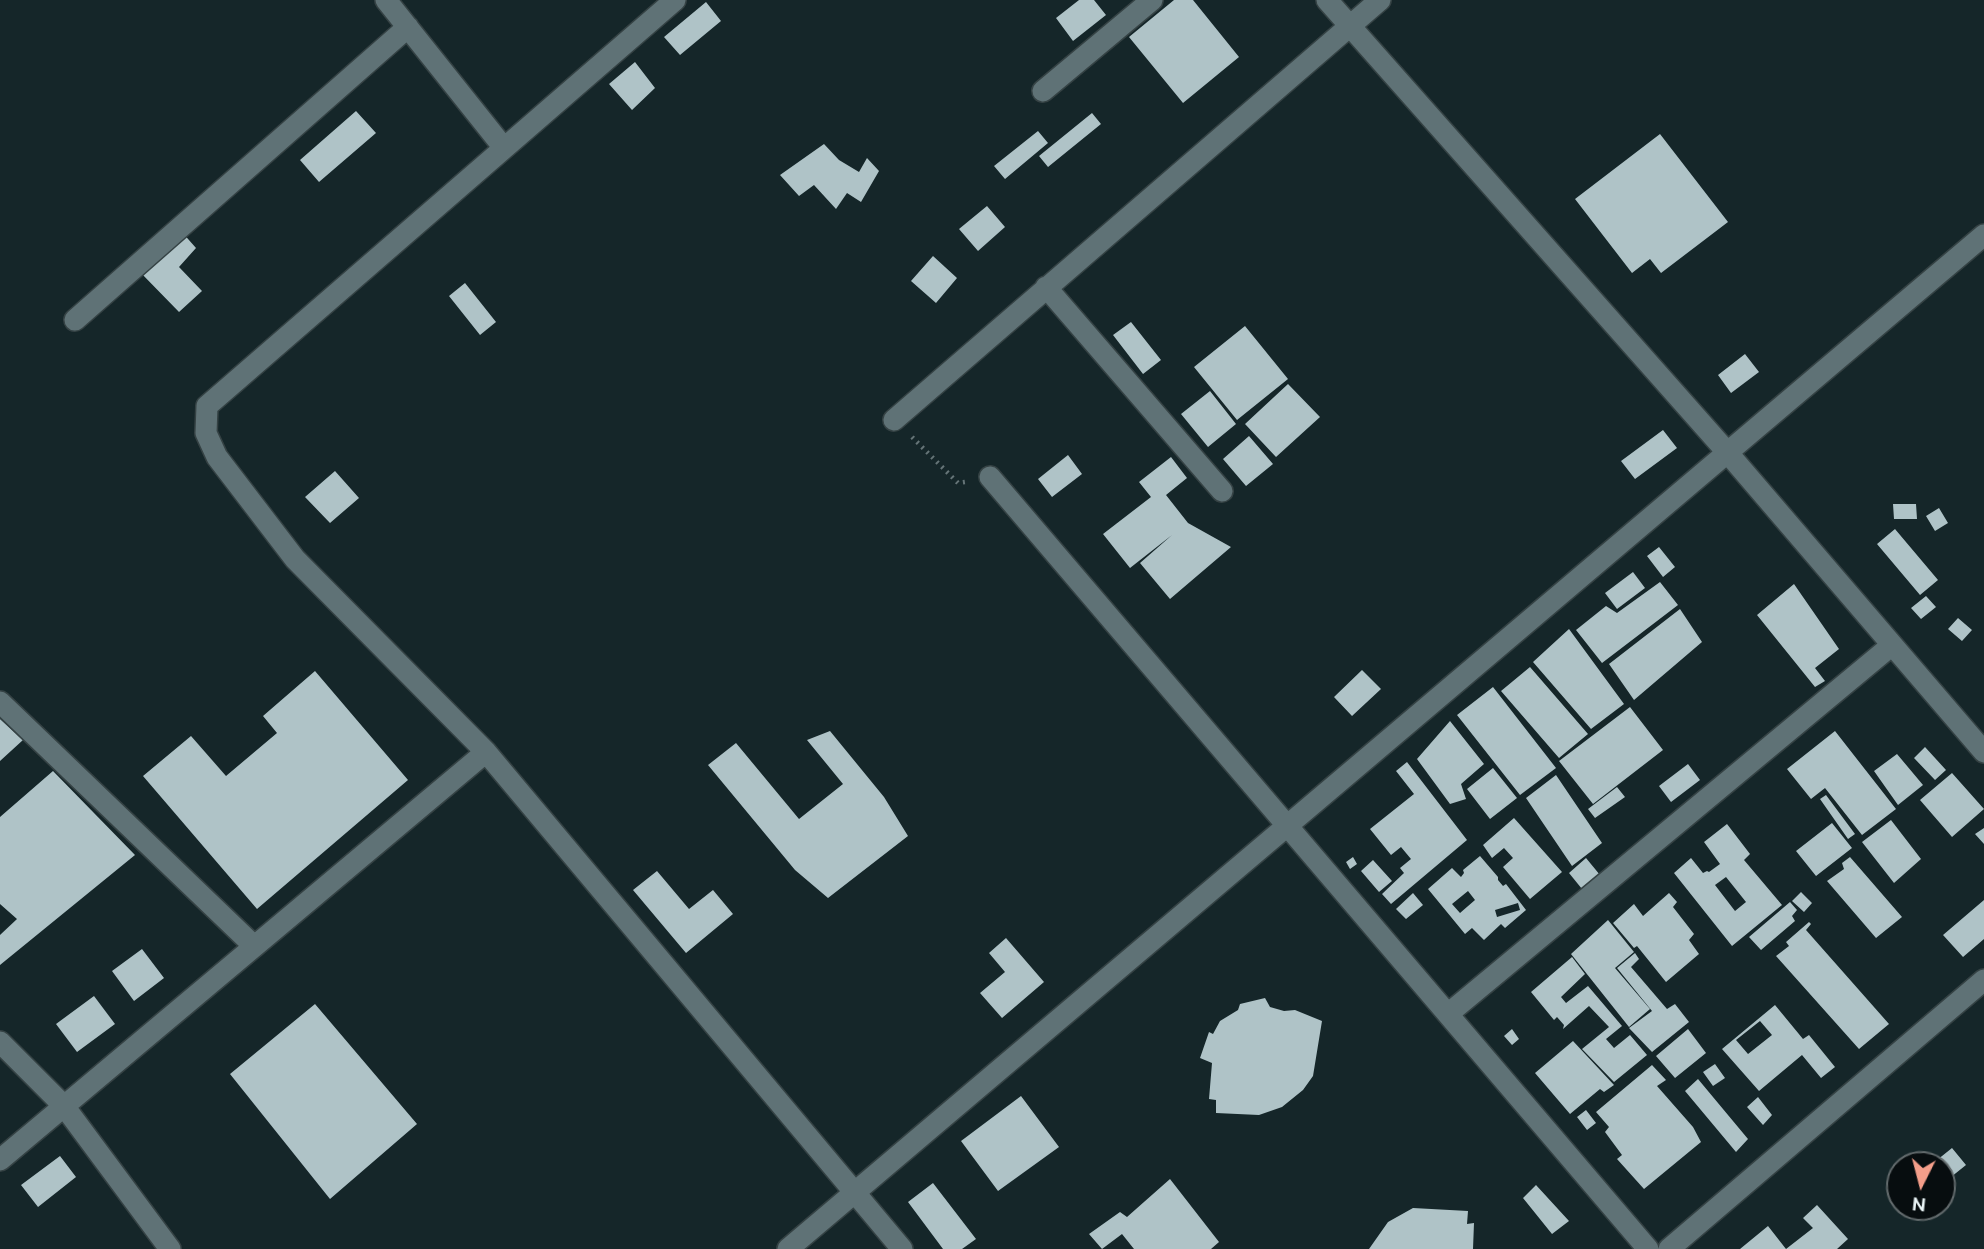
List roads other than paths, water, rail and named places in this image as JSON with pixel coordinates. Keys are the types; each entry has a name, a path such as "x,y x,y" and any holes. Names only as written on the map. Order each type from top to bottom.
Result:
{"street":[{"path":"386,0 504,148"},
{"path":"675,0 207,406 206,433 217,457 295,559 486,752 902,1249"},
{"path":"1044,92 1152,0"},
{"path":"1327,0 1727,453 1984,752"},
{"path":"894,420 1380,0"},
{"path":"75,320 408,27"},
{"path":"788,1249 1984,235"},
{"path":"1046,288 1222,491"},
{"path":"990,477 1648,1249"},
{"path":"1448,1014 1892,645"},
{"path":"0,702 254,946"},
{"path":"0,1160 486,752"},
{"path":"1670,1249 1984,980"},
{"path":"0,1042 64,1106 170,1249"}]}
